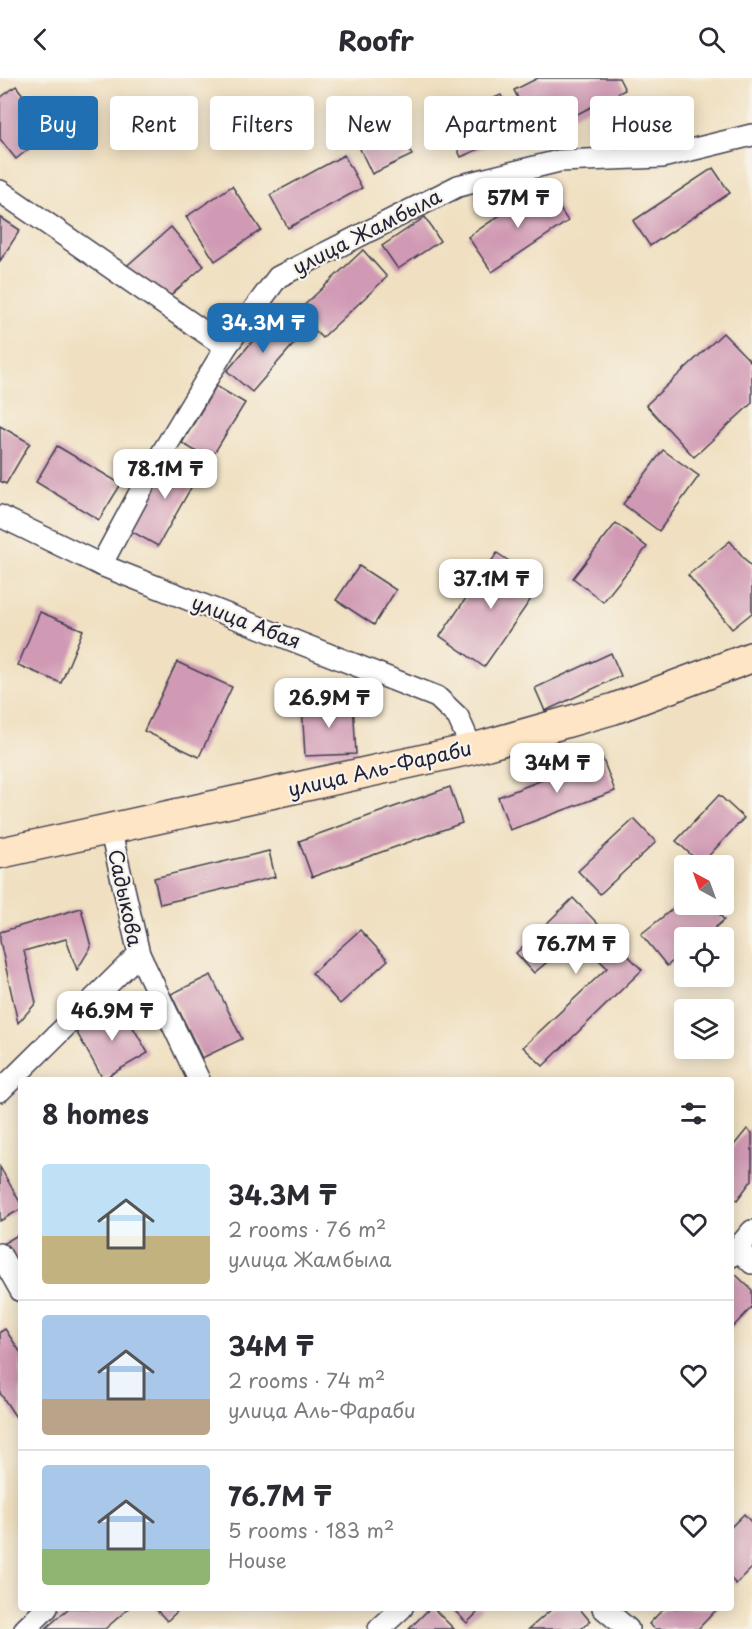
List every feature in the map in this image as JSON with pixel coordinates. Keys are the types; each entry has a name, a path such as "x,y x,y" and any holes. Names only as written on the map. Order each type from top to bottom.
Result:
{"main road":[{"name":"улица Аль-Фараби","path":"0,853 472,748 613,709 752,657"}],"street":[{"name":"улица Жамбыла","path":"101,565 153,468 226,347 278,277 458,186 559,160 662,157 752,135"},
{"path":"0,191 226,347"},
{"name":"улица Абая","path":"0,516 101,565 437,697 458,717 472,748"},
{"name":"Садыкова","path":"0,1091 139,954 110,828"},
{"path":"139,954 198,1077"},
{"path":"740,1256 752,1231"},
{"path":"0,1254 18,1287"},
{"path":"25,1629 44,1611"},
{"path":"379,1629 399,1611"},
{"path":"607,1611 628,1629"}],"building":[{"path":"538,78 619,78 625,90 613,96 590,96 590,108 578,114 578,96 517,96 514,90"},
{"path":"16,86 24,96 18,96 18,150 27,150 16,159 0,139 0,98"},
{"path":"361,150 410,150 412,155 372,174"},
{"path":"458,150 477,150 461,157"},
{"path":"344,155 362,188 288,228 270,195"},
{"path":"713,168 730,193 650,246 633,221"},
{"path":"544,185 568,221 492,272 468,237"},
{"path":"232,186 261,230 215,261 186,217"},
{"path":"0,217 20,230 0,261"},
{"path":"425,217 440,241 398,269 382,246"},
{"path":"171,227 204,266 155,309 122,270"},
{"path":"363,250 387,277 322,338 297,312"},
{"path":"274,316 299,338 252,392 227,371"},
{"path":"723,333 752,363 752,403 694,457 646,405"},
{"path":"216,386 245,403 210,460 182,443"},
{"path":"0,426 30,443 6,484 0,481"},
{"path":"57,446 121,484 99,520 36,482"},
{"path":"663,450 699,476 659,531 623,504"},
{"path":"172,454 201,470 158,546 129,530"},
{"path":"616,523 647,547 603,602 573,578"},
{"path":"730,541 752,568 752,613 732,629 688,575"},
{"path":"497,553 542,583 484,667 440,636"},
{"path":"359,566 396,590 374,625 336,600"},
{"path":"40,612 83,630 61,683 18,665"},
{"path":"611,653 621,676 545,711 535,688"},
{"path":"177,662 232,687 199,757 144,731"},
{"path":"353,702 356,754 305,756 302,705"},
{"path":"602,757 615,791 510,830 498,797"},
{"path":"450,787 462,823 312,877 299,841"},
{"path":"719,795 744,818 709,855 691,855 676,841"},
{"path":"634,819 656,842 600,894 578,871"},
{"path":"269,851 275,877 160,904 154,878"},
{"path":"573,898 642,970 543,1066 523,1047 607,968 577,937 534,973 516,953"},
{"path":"81,908 91,947 77,970 66,939 24,951 36,1003 18,1023 0,932"},
{"path":"674,908 674,915 720,915 724,920 716,927 674,927 674,960 667,966 641,934"},
{"path":"360,930 388,960 340,1004 312,973"},
{"path":"211,975 242,1039 202,1058 171,994"},
{"path":"120,1005 148,1053 106,1077 102,1077 76,1031"},
{"path":"747,1129 752,1133 752,1180 737,1200 734,1198 734,1145"},
{"path":"0,1167 18,1199 18,1211 0,1221"},
{"path":"18,1235 18,1266 4,1243"},
{"path":"734,1275 752,1290 752,1307 734,1326"},
{"path":"5,1329 18,1348 18,1420 0,1393 0,1332"},
{"path":"744,1514 752,1523 752,1568 736,1584 734,1582 734,1524"},
{"path":"66,1611 126,1611 105,1629 45,1629"},
{"path":"158,1611 178,1611 167,1621"},
{"path":"427,1611 436,1611 454,1629 409,1629"},
{"path":"455,1611 479,1611 467,1623"},
{"path":"550,1611 582,1611 590,1621 581,1629 529,1629"},
{"path":"661,1611 715,1611 698,1629 655,1629 649,1624"}]}
